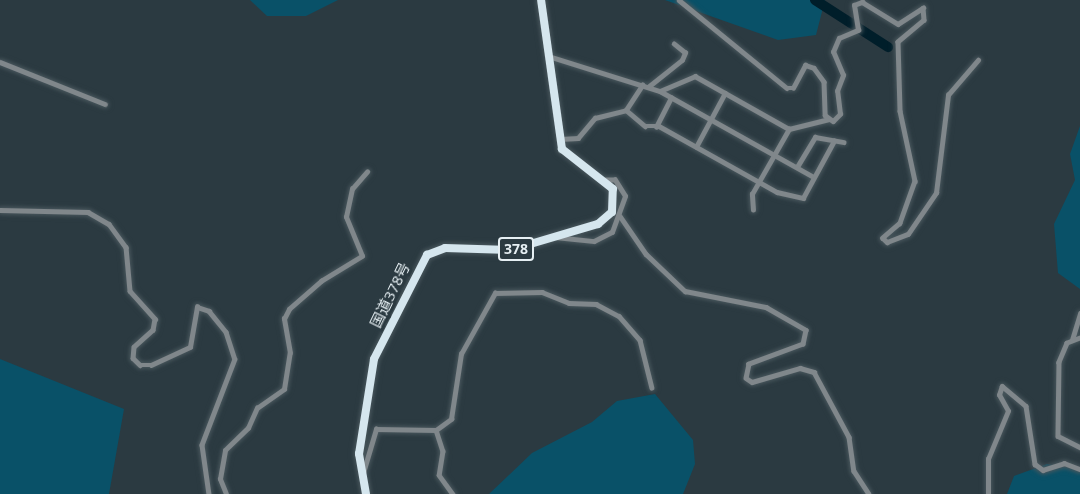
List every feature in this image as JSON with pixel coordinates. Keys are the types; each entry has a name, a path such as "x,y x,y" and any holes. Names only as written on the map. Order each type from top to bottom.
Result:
{"highway":[{"path":"541,0 559,139 568,157 606,180"},
{"name":"国道378号","path":"366,494 361,474 361,438 374,359 427,255 445,248 496,253 606,220 616,200 606,180"}],"street":[{"path":"679,0 787,88 793,88 805,65 814,68 824,82 829,119"},
{"path":"660,91 688,75 789,129 829,119 840,114 837,91 843,75 833,52 839,38 858,30 854,5 862,2 898,24 923,8 924,20 898,46 900,111 915,173 900,223 883,238 892,243 911,231 936,193 948,95 978,60"},
{"path":"648,87 682,60 685,53 674,44"},
{"path":"548,56 660,91 814,177"},
{"path":"0,62 105,104"},
{"path":"559,139 578,138 587,123 626,110 642,85"},
{"path":"696,147 725,93"},
{"path":"656,127 671,98"},
{"path":"626,110 645,126 656,127 759,182 803,198 834,141"},
{"path":"753,210 751,199 789,129"},
{"path":"797,167 816,136 844,142"},
{"path":"226,494 220,479 225,450 248,428 257,408 284,389 290,353 284,319 289,309 321,281 362,256 346,216 352,189 367,172"},
{"path":"555,237 605,239 620,216 624,189 615,180 606,180"},
{"path":"0,210 88,212 109,224 126,247 130,291 156,319 153,330 134,347 133,358 140,365 151,366 190,347 197,307 209,311 226,332 235,359 202,445 209,494"},
{"path":"620,216 646,254 685,291 766,307 807,330 809,337 799,347 749,364 746,378 752,382 800,368 814,372 849,437 854,471 869,494"},
{"path":"361,474 376,429 436,430 451,420 461,354 495,293 542,292 569,303 596,304 620,316 640,340 652,388"},
{"path":"1080,313 1072,340 1059,362 1058,436 1080,447"},
{"path":"1072,340 1080,338"},
{"path":"988,494 988,459 1008,411 999,395 1002,386 1026,406 1035,464 1043,470 1064,464 1080,469"},
{"path":"436,430 442,451 439,475 453,494"}],"shaded area":[{"path":"250,0 338,0 306,16 267,16"},
{"path":"665,0 825,0 816,35 778,40"},
{"path":"1080,126 1080,289 1058,273 1054,224 1075,180 1070,154"},
{"path":"0,359 124,409 109,494 0,494"},
{"path":"655,394 693,440 695,464 683,494 489,494 532,453 592,422 617,401"},
{"path":"1047,464 1080,469 1080,494 1007,494 1014,476"}],"waterway":[{"path":"815,0 888,47"}]}
